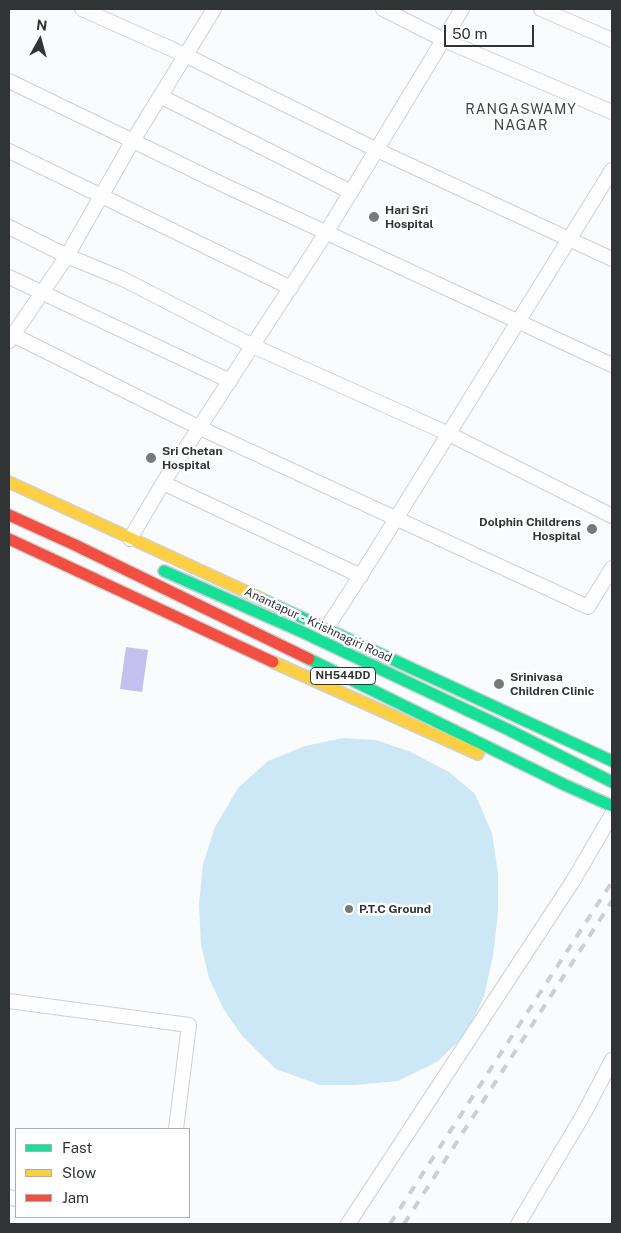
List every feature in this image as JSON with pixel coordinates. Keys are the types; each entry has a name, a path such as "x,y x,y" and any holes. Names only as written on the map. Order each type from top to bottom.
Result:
{"main road":[{"path":"9,482 612,762"},
{"name":"NH544DD","path":"9,515 75,545 612,806"},
{"path":"9,539 328,688 612,814"},
{"name":"Anantapur - Krishnagiri Road","path":"150,565 300,631 509,730 612,782"}],"street":[{"path":"82,9 185,55 377,150 612,260"},
{"path":"214,9 132,142 67,256 10,336 200,428 588,608 612,568"},
{"path":"383,9 444,40 612,112"},
{"path":"130,539 162,483 200,428 326,233 462,9"},
{"path":"541,9 612,40"},
{"path":"9,81 132,142 612,365"},
{"path":"160,96 351,192"},
{"path":"9,151 291,288"},
{"path":"326,629 361,576 612,170"},
{"path":"9,227 67,256 122,279 253,346 449,434 612,516"},
{"path":"9,277 230,381"},
{"path":"162,483 361,576"},
{"path":"348,1224 573,881 612,814"},
{"path":"9,1001 189,1025 176,1128"},
{"path":"518,1224 582,1117 612,1060"}],"shaded area":[{"path":"126,647 148,650 142,692 120,689"},
{"name":"P.T.C Ground","path":"343,738 376,740 411,752 449,772 475,794 492,833 498,873 498,913 493,956 484,996 466,1034 437,1062 398,1081 355,1085 320,1085 276,1069 242,1036 223,1008 209,978 201,945 199,905 203,864 215,827 238,788 268,761 305,746"}],"railway":[{"path":"390,1224 612,882"},
{"path":"404,1224 612,901"}],"traffic: fast":[{"path":"164,571 300,631 509,730 612,782"},
{"path":"262,599 612,761"},
{"path":"309,659 565,785 612,806"}],"traffic: slow":[{"path":"9,482 262,599"},
{"path":"273,662 478,754"}],"traffic: jam":[{"path":"9,515 75,545 309,659"},
{"path":"9,539 273,662"}],"place":[{"name":"Hari Sri Hospital","path":"374,217"},
{"name":"Sri Chetan Hospital","path":"151,458"},
{"name":"Dolphin Childrens Hospital","path":"592,529"},
{"name":"Srinivasa Children Clinic","path":"499,684"},
{"name":"P.T.C Ground","path":"349,909"}],"district":[{"name":"RANGASWAMY NAGAR","path":"521,118"}]}
